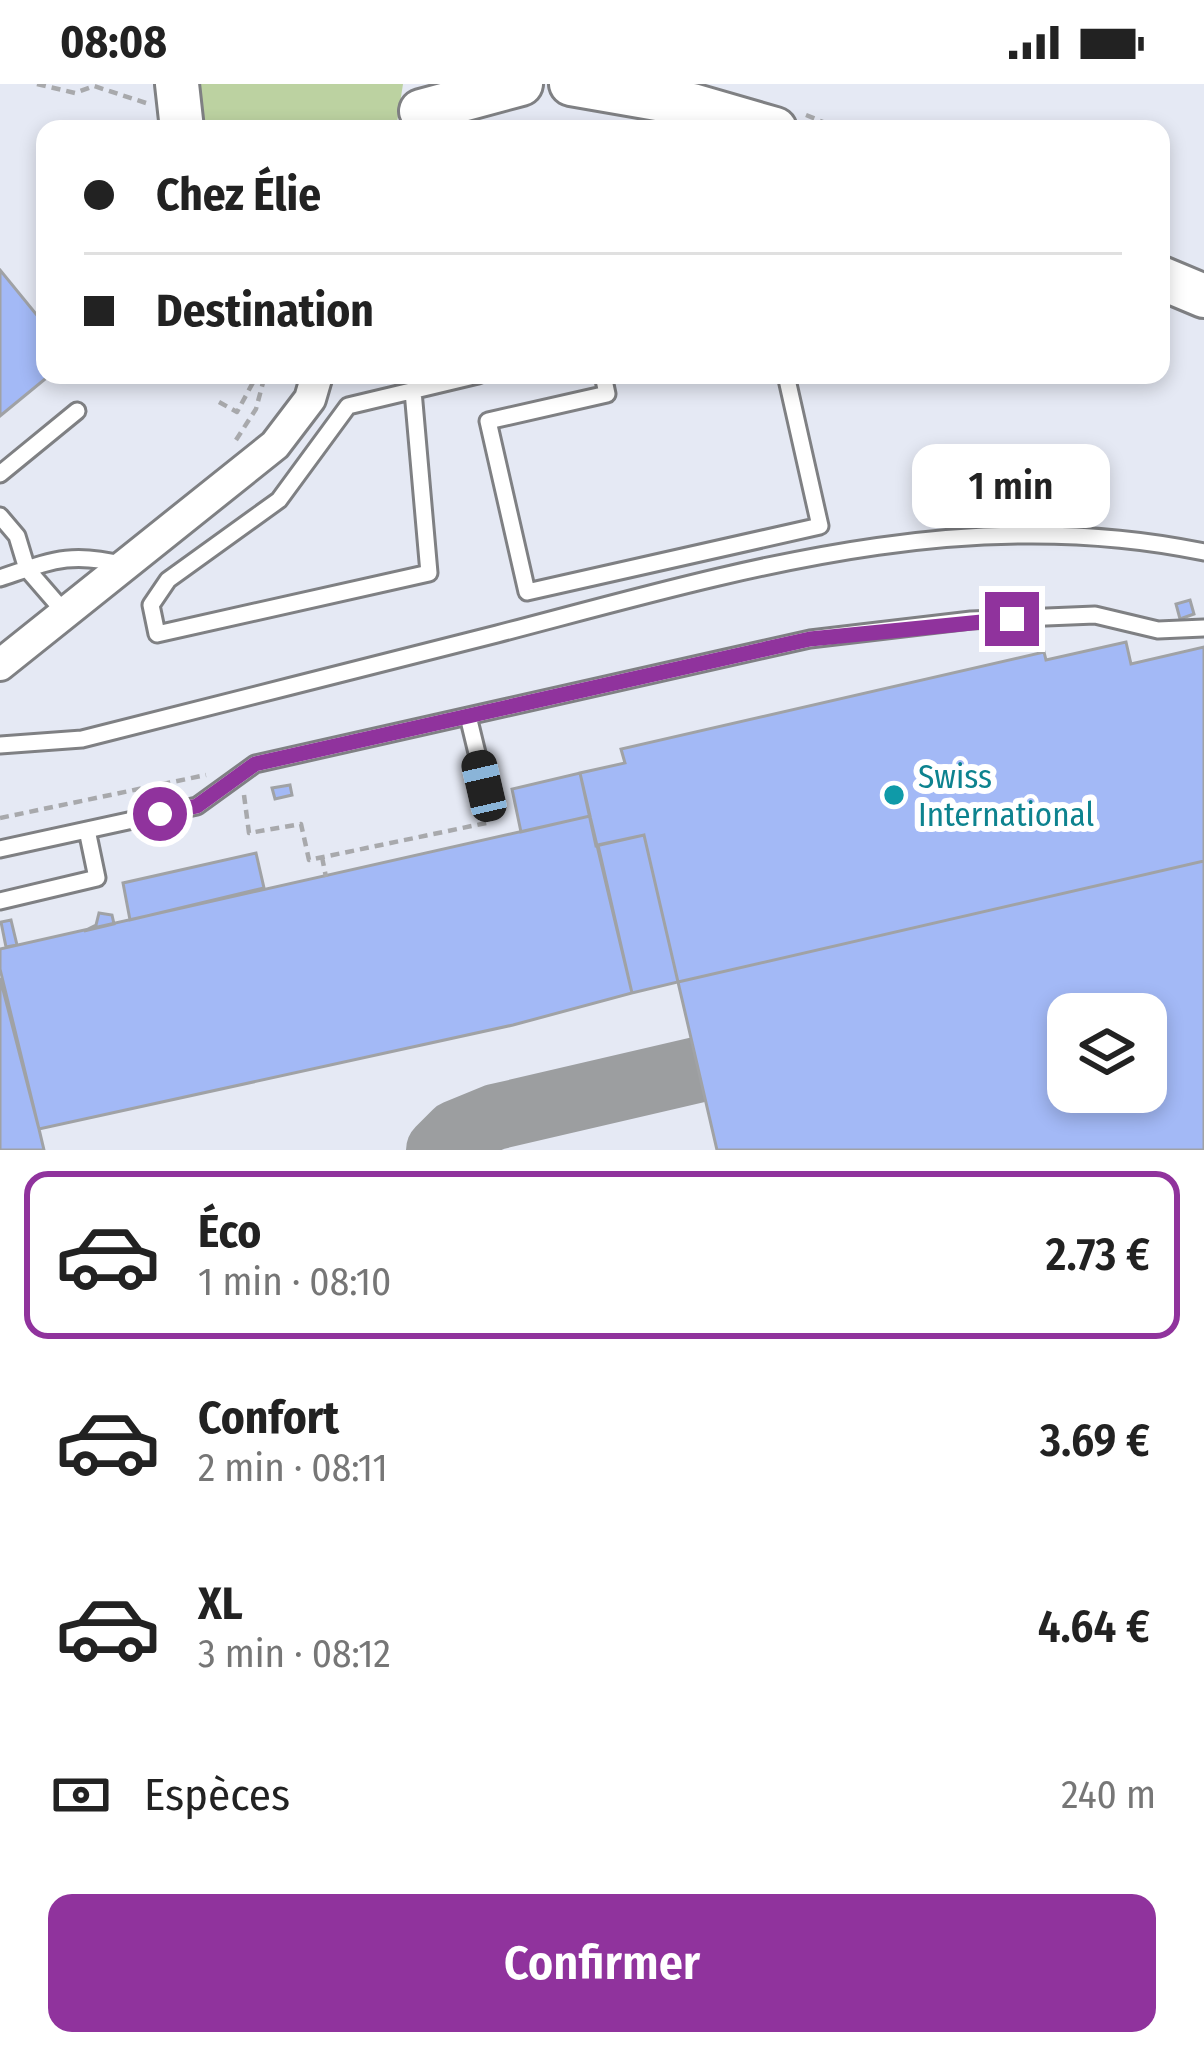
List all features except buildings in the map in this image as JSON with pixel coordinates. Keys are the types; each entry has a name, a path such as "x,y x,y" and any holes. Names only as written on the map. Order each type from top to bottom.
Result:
{"main road":[{"path":"420,108 520,84"},
{"path":"571,84 670,100 740,120"},
{"path":"1170,282 1204,296"}],"street":[{"path":"274,445 292,384"},
{"path":"0,665 274,445 310,399 314,384"}],"lane":[{"path":"412,391 429,573 157,634 151,605 168,580 279,500 348,406 441,384"},
{"path":"605,384 607,394 488,422 527,592 820,526 788,384"},
{"path":"0,474 76,410"},
{"path":"0,516 17,536 26,569 66,614"},
{"path":"0,745 82,739 745,567 903,540 1026,532 1204,552"},
{"path":"0,578 54,556 91,556 126,566"},
{"path":"0,849 197,806 255,764 810,639 971,620 1095,615 1158,630 1204,628"},
{"path":"468,716 484,786"},
{"path":"0,901 97,878 86,830"}],"path":[{"path":"37,84 75,92 94,86 166,101"},
{"path":"219,402 237,412 252,384"},
{"path":"260,831 301,824 309,860 490,822 484,786"},
{"path":"322,857 326,877"}],"shaded area":[{"path":"0,84 1204,84 1204,1150 0,1150"}],"green space":[{"path":"195,84 403,84 397,120 201,120"}],"taxiway":[{"path":"439,1150 456,1133 495,1117 783,1050"}],"place":[{"name":"Swiss International","path":"894,795"}],"route":[{"path":"160,814 197,806 255,764 810,639 1012,619"}]}
